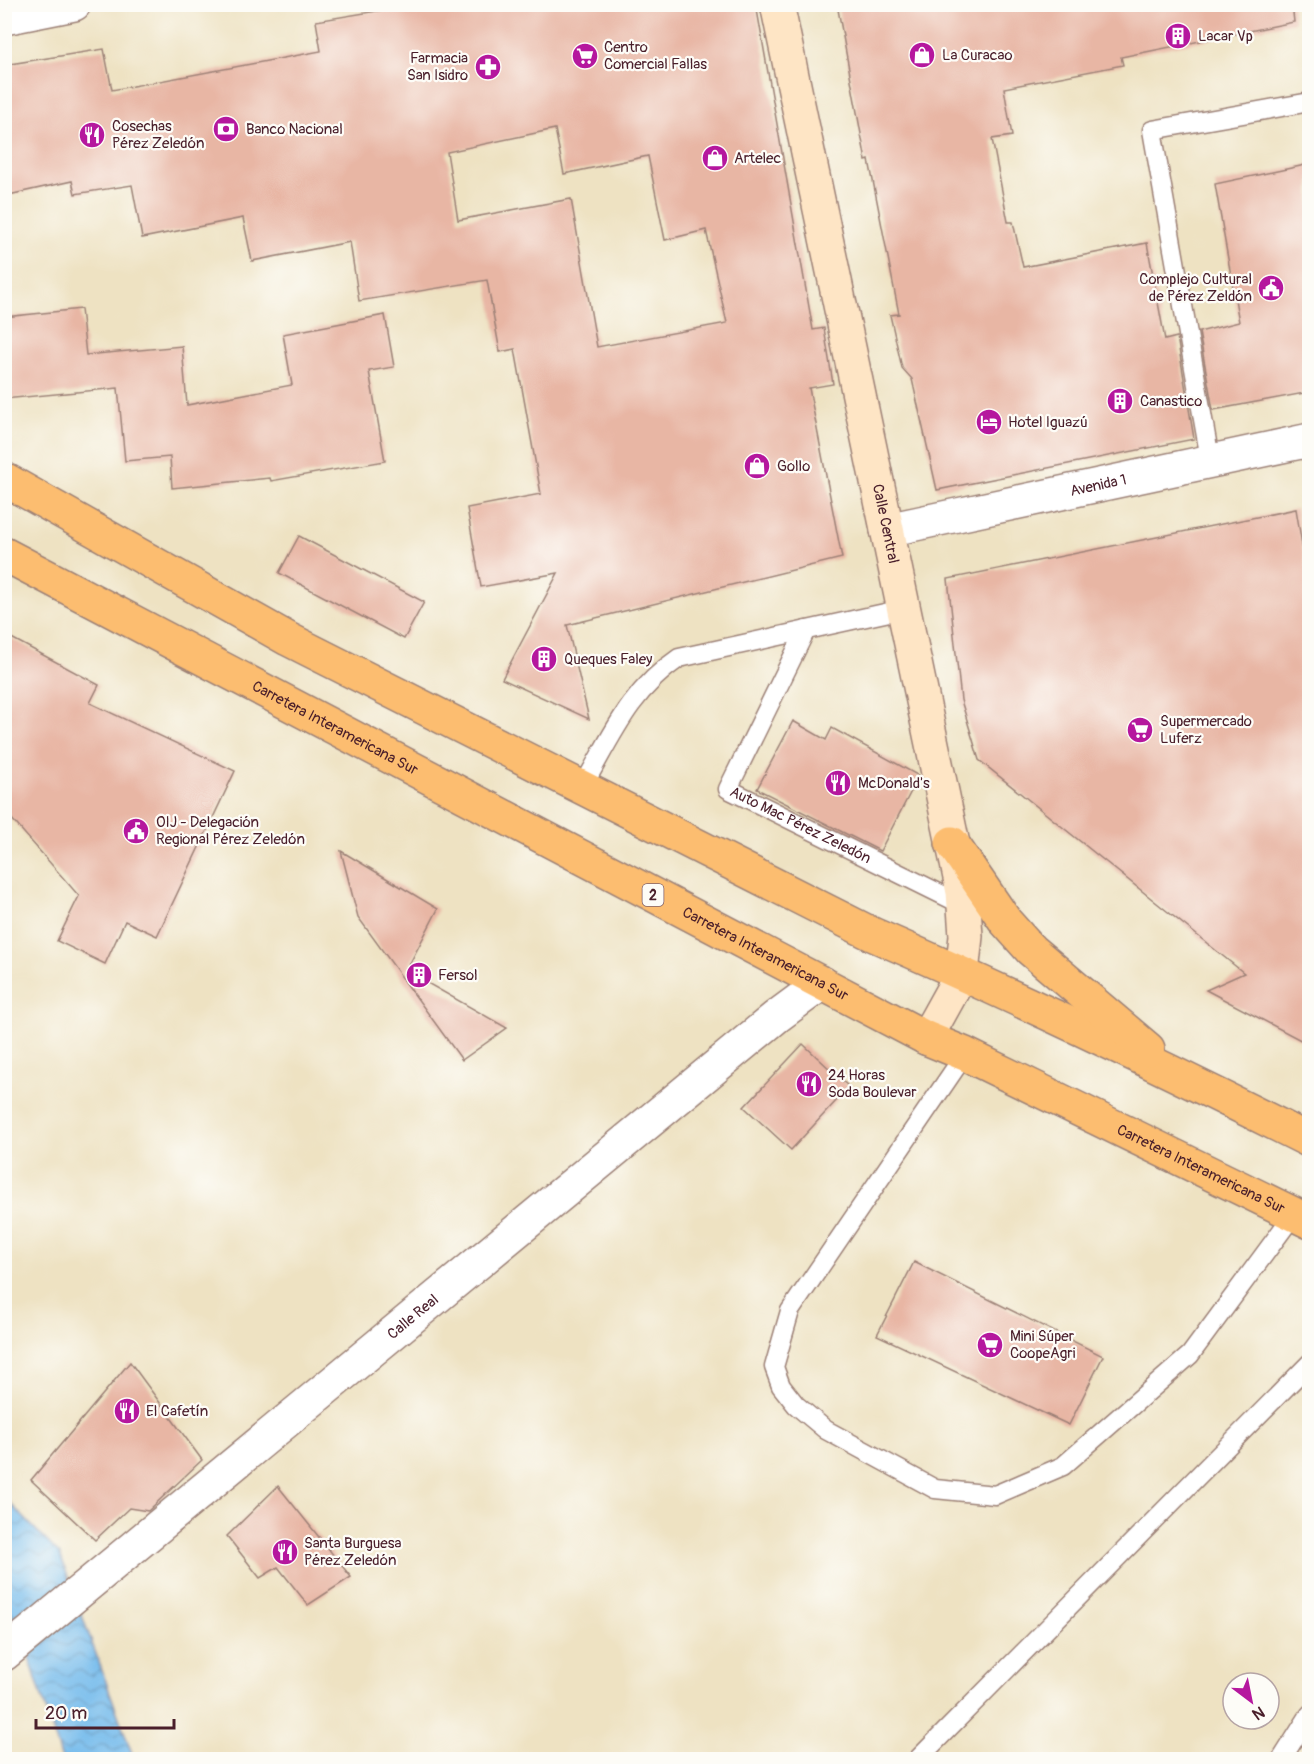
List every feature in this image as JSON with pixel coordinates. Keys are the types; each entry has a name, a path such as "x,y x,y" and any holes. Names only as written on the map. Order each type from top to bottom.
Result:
{"highway":[{"path":"4,479 288,639 584,786 872,934 962,973 1176,1074 1310,1141"},
{"name":"Carretera Interamericana Sur","path":"4,554 162,639 926,1038 965,1054 1302,1218"},
{"path":"952,843 1006,922 1031,950 1176,1074"}],"main road":[{"name":"Calle Central","path":"777,4 965,906 966,936 962,973 926,1038"}],"street":[{"path":"4,18 74,4"},
{"name":"Avenida 1","path":"887,530 1210,459 1310,440"},
{"name":"Calle Real","path":"6,1652 693,1084 822,983"}],"lane":[{"path":"1210,459 1152,130 1310,102"},
{"path":"584,786 635,695 657,673 679,658 903,609"},
{"name":"Auto Mac Pérez Zeledón","path":"806,630 728,789 965,906"},
{"path":"965,1054 790,1311 774,1367 782,1386 796,1405 826,1430 935,1489 995,1495 1063,1466 1190,1355 1302,1218"},
{"path":"917,1760 1308,1370"},
{"path":"1281,1760 1310,1714"}],"water":[{"path":"4,1497 60,1555 134,1759 62,1759 22,1635 5,1601"}],"building":[{"path":"419,4 756,4 813,330 824,328 833,384 809,388 842,558 567,625 589,719 502,679 558,573 481,587 467,508 541,494 515,349 500,352 487,280 359,301 350,242 252,261 243,218 142,238 132,185 75,194 72,181 4,196 4,65 104,49 112,90 321,51 316,21","holes":["555,129 564,174 648,156 665,240 706,230 727,323 597,347 571,199 458,220 447,152"]},
{"path":"837,4 1292,4 1294,22 1121,57 1123,65 1004,88 1012,136 992,139 1008,222 1013,222 1023,267 1147,243 1165,340 1177,337 1194,439 937,490 912,379 902,368 890,315 899,314 869,160 866,161"},
{"name":"Complejo Cultural de Pérez Zeldón","path":"1310,164 1310,392 1213,410 1199,332 1239,322 1215,184"},
{"path":"81,309 86,355 182,346 187,405 292,385 283,334 385,315 394,367 369,371 385,461 271,481 270,478 172,488 170,457 125,461 118,388 4,399 4,317"},
{"name":"Supermercado Luferz","path":"1296,509 1310,592 1310,1045 1206,990 1244,973 979,760 961,700 948,579"},
{"path":"299,536 424,602 404,639 279,573"},
{"path":"4,634 99,685 90,703 235,771 157,936 125,921 105,964 57,941 79,896 4,810"},
{"name":"McDonald's","path":"793,721 826,740 832,728 919,776 880,851 757,789"},
{"name":"Fersol","path":"341,851 438,909 406,971 507,1028 462,1060 358,917"},
{"path":"803,1044 849,1087 791,1150 744,1107"},
{"name":"Mini Súper CoopeAgri","path":"914,1262 1103,1356 1069,1425 877,1335"},
{"name":"El Cafetín","path":"130,1362 202,1460 148,1511 129,1508 95,1540 31,1480"},
{"name":"Santa Burguesa Pérez Zeledón","path":"278,1486 351,1577 308,1605 278,1567 260,1578 227,1536"}],"place":[{"name":"Lacar Vp","path":"1178,36"},
{"name":"La Curacao","path":"922,55"},
{"name":"Centro Comercial Fallas","path":"585,56"},
{"name":"Farmacia San Isidro","path":"488,67"},
{"name":"Banco Nacional","path":"226,129"},
{"name":"Cosechas Pérez Zeledón","path":"92,135"},
{"name":"Artelec","path":"715,158"},
{"name":"Complejo Cultural de Pérez Zeldón","path":"1271,288"},
{"name":"Canastico","path":"1120,401"},
{"name":"Hotel Iguazú","path":"989,422"},
{"name":"Gollo","path":"757,466"},
{"name":"Queques Faley","path":"544,659"},
{"name":"Supermercado Luferz","path":"1140,730"},
{"name":"McDonald's","path":"838,783"},
{"name":"OIJ - Delegación Regional Pérez Zeledón","path":"136,831"},
{"name":"Fersol","path":"419,975"},
{"name":"24 Horas Soda Boulevar","path":"809,1084"},
{"name":"Mini Súper CoopeAgri","path":"990,1345"},
{"name":"El Cafetín","path":"127,1411"},
{"name":"Santa Burguesa Pérez Zeledón","path":"285,1552"}]}
